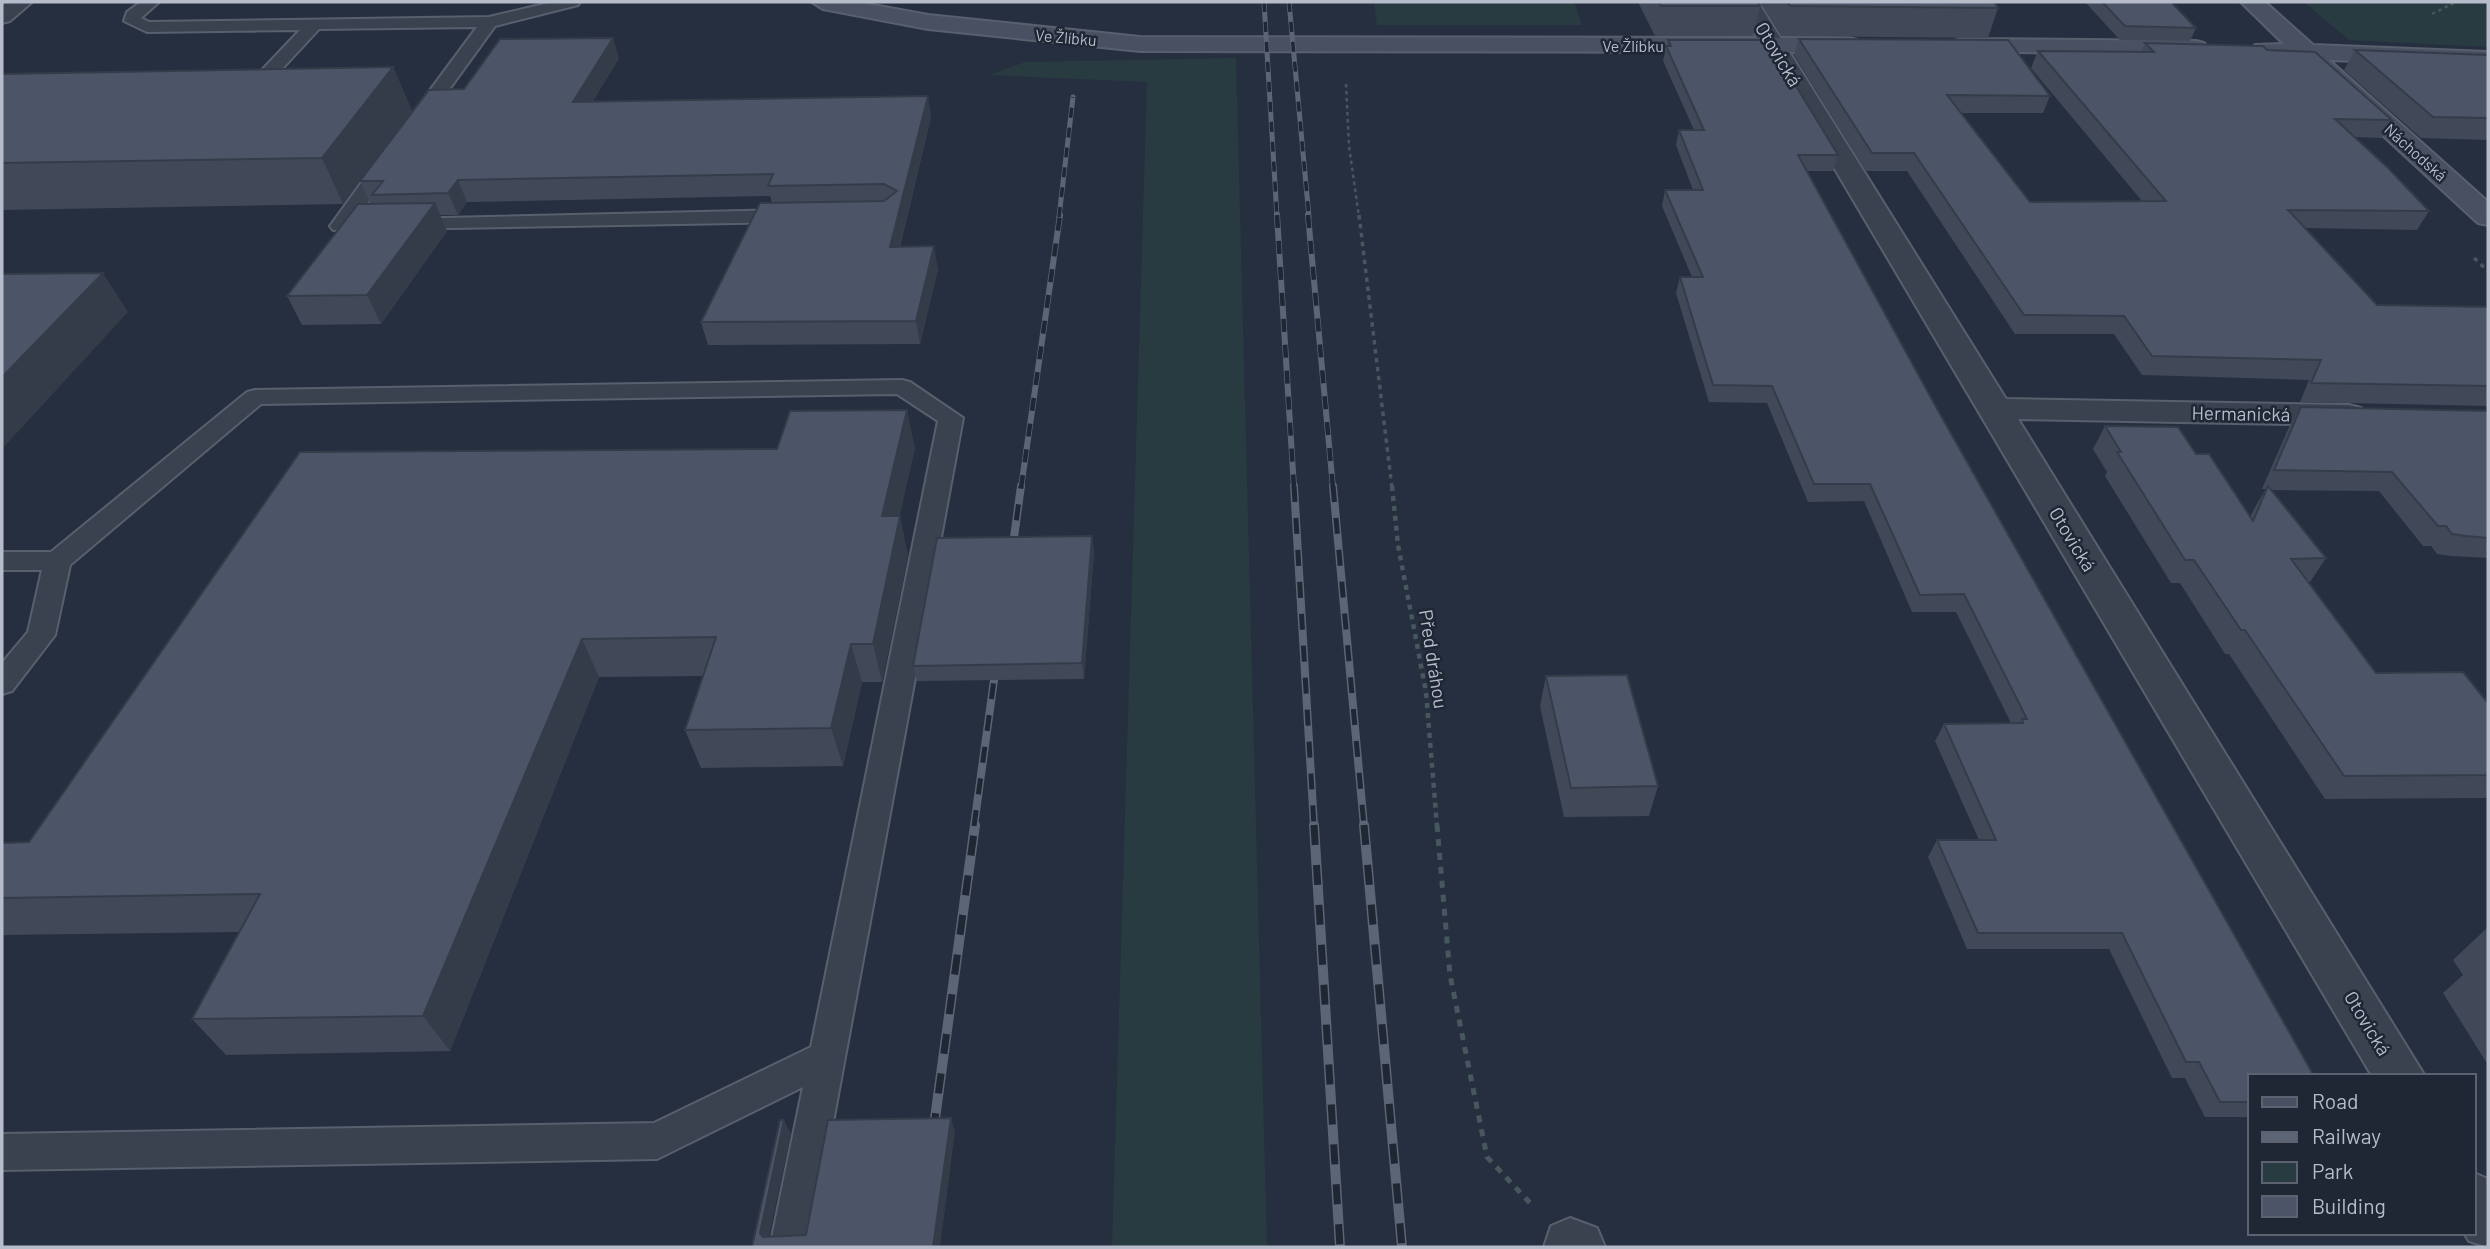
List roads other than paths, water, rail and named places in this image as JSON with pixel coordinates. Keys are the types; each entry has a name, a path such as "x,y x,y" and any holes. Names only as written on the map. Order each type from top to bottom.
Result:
{"street":[{"path":"2,16 20,2"},
{"name":"Ve Žlíbku","path":"823,2 928,22 1140,44 1877,46"},
{"name":"Otovická","path":"1748,2 2399,1074"},
{"name":"Náchodská","path":"2252,2 2488,217"},
{"path":"1946,46 2229,48 2488,59"},
{"name":"Hermanická","path":"1994,409 2378,416"},
{"path":"2476,1202 2488,1222"}],"lane":[{"path":"151,2 133,16 132,21 147,27 489,22 572,2"},
{"path":"412,23 443,7"},
{"path":"489,22 340,226 806,216"},
{"path":"277,93 243,93 315,24"},
{"path":"2,683 41,635 57,561 255,397 902,387 951,418 790,1247"},
{"path":"2,561 57,561"},
{"path":"2,1152 657,1140 827,1057"}],"railway":[{"path":"1264,2 1277,217"},
{"path":"1289,2 1309,217"},
{"path":"1059,217 1073,97"},
{"path":"1021,488 1060,215"},
{"path":"1277,215 1294,488"},
{"path":"1308,215 1333,488"},
{"path":"1012,552 1021,486"},
{"path":"1294,486 1314,826"},
{"path":"1333,486 1364,826"},
{"path":"974,826 994,680"},
{"path":"933,1133 975,825"},
{"path":"1314,825 1340,1247"},
{"path":"1364,825 1402,1247"}]}
